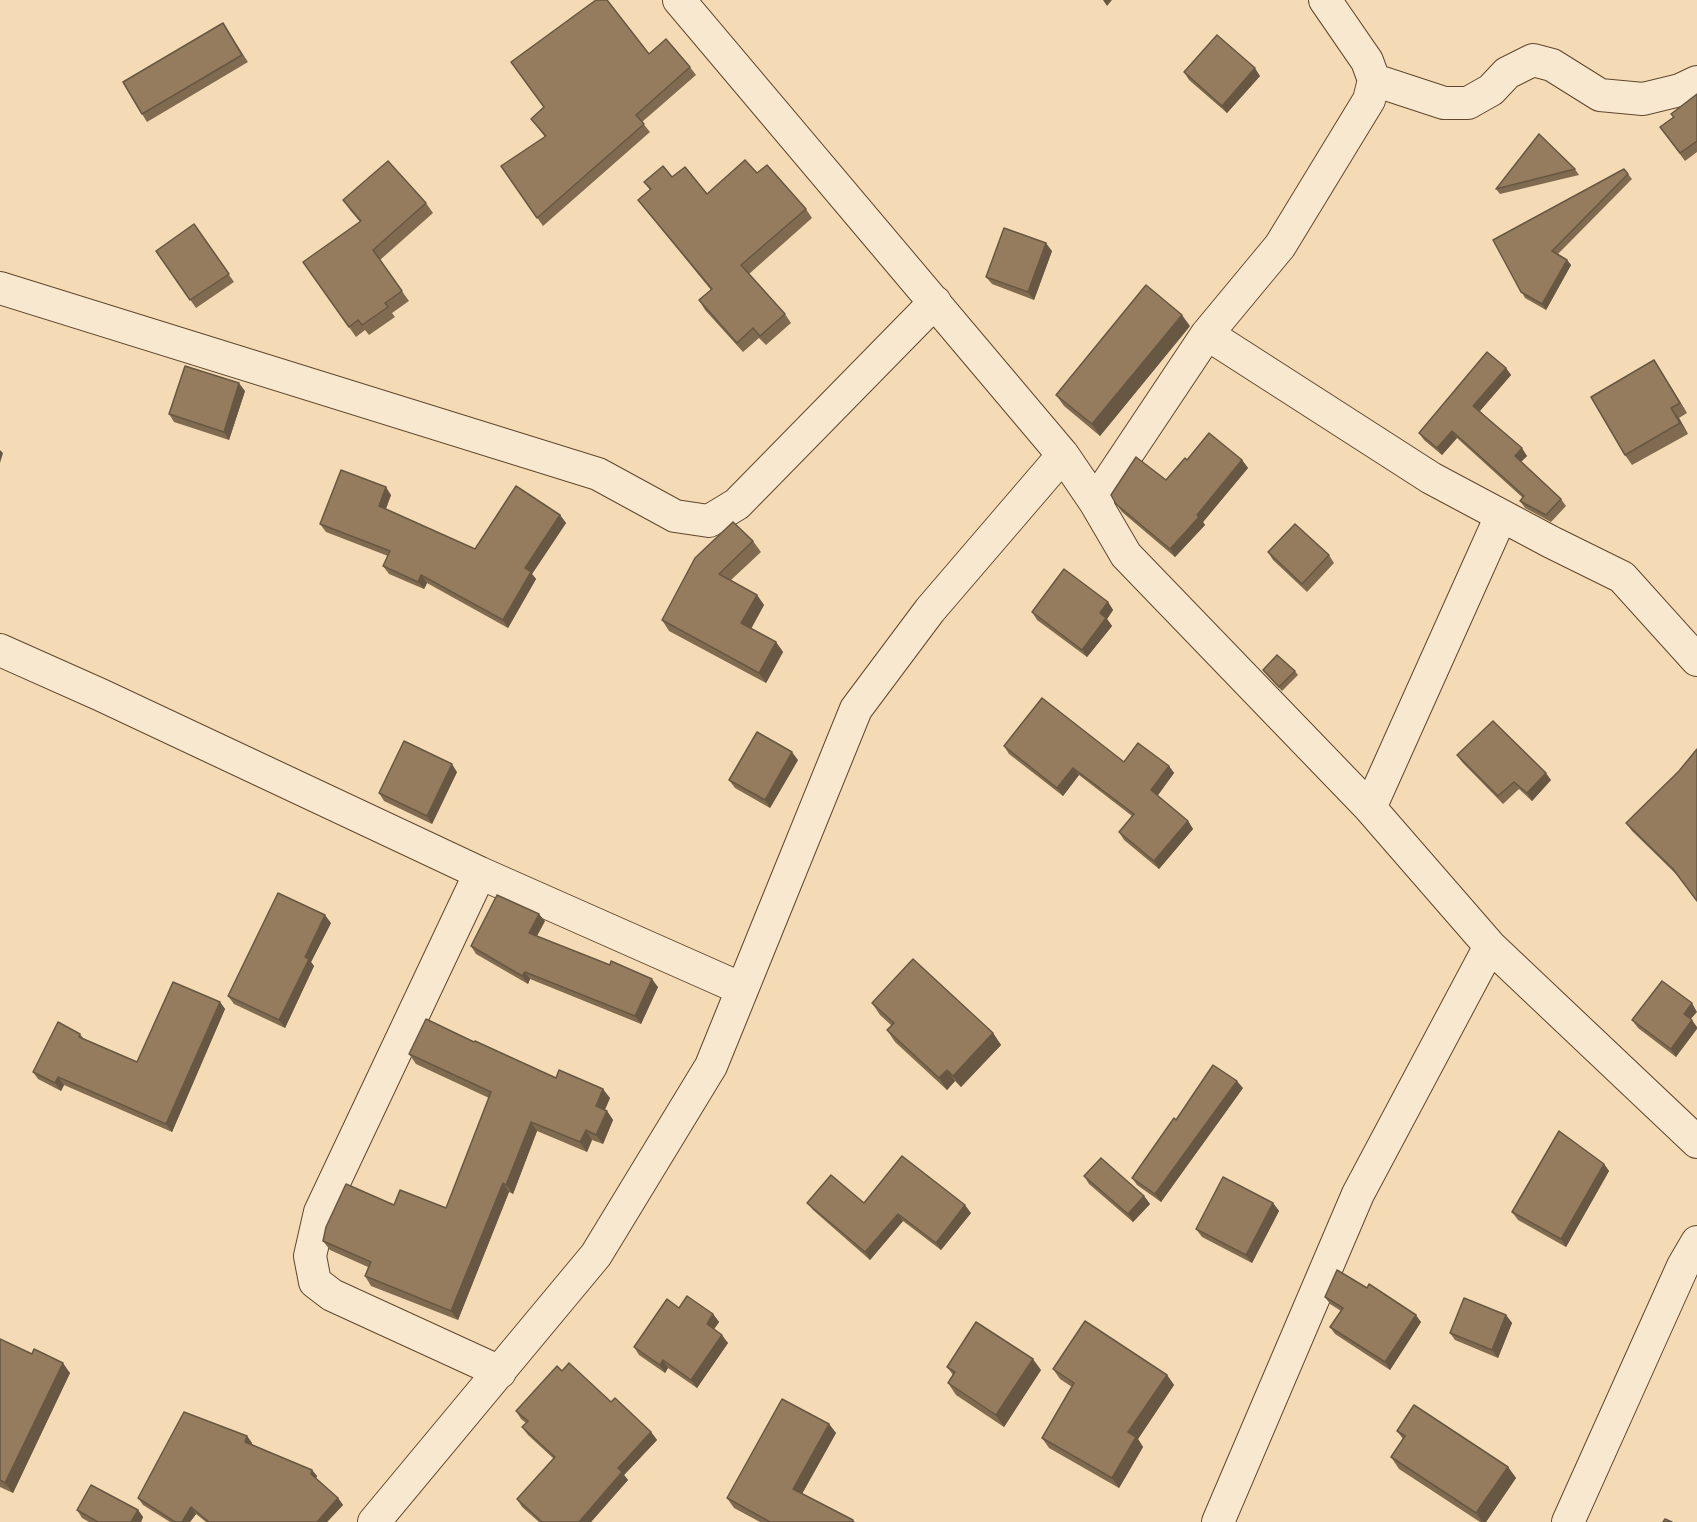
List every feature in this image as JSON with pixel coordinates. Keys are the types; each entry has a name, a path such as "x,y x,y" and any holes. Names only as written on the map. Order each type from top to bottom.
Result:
{"street":[{"path":"679,0 1063,455 1095,502 1126,555 1370,808 1490,946 1697,1142"},
{"path":"1095,502 1207,334 1280,246 1369,100 1374,80 1367,61 1325,0"},
{"path":"1374,80 1444,103 1468,103 1491,90 1507,73 1533,60 1552,65 1600,95 1643,99 1680,90 1697,82"},
{"path":"0,288 598,474 675,516 709,521 737,504 935,302"},
{"path":"1207,334 1431,478 1622,577 1697,660"},
{"path":"375,1522 596,1255 711,1066 856,709 930,610 1063,455"},
{"path":"1370,808 1501,516"},
{"path":"0,650 102,695 480,873 742,989"},
{"path":"480,873 320,1212 310,1256 315,1282 332,1295 500,1372"},
{"path":"1218,1522 1358,1194 1490,946"},
{"path":"1568,1522 1683,1266 1697,1242"}],"building":[{"path":"596,0 607,0 649,54 666,39 690,67 636,115 644,124 537,218 501,166 546,136 531,119 544,107 511,62"},
{"path":"223,23 242,55 142,114 123,82"},
{"path":"1217,35 1255,68 1222,106 1184,72"},
{"path":"1697,94 1697,141 1680,153 1660,127 1674,117 1671,114"},
{"path":"1539,134 1575,169 1496,189"},
{"path":"745,160 757,173 767,165 806,209 741,265 785,314 760,336 753,328 737,343 699,300 712,289 638,200 651,189 644,182 663,166 672,177 685,167 707,194"},
{"path":"388,161 426,203 373,250 402,291 385,303 388,307 362,325 358,320 349,327 303,262 361,221 343,200"},
{"path":"1624,169 1628,174 1552,251 1567,260 1542,304 1521,292 1493,240"},
{"path":"194,224 229,274 190,300 156,251"},
{"path":"1004,228 1046,243 1028,292 986,277"},
{"path":"1146,285 1182,315 1092,424 1056,395"},
{"path":"1487,352 1506,368 1473,406 1522,448 1515,456 1561,499 1546,515 1520,501 1524,496 1452,431 1437,448 1419,433"},
{"path":"1654,360 1680,403 1671,408 1680,423 1625,455 1591,397"},
{"path":"185,366 239,383 224,432 169,414"},
{"path":"1209,433 1242,460 1197,515 1199,517 1170,549 1116,504 1111,495 1136,457 1166,480 1185,458 1187,460"},
{"path":"341,470 386,487 379,506 475,549 516,486 560,515 525,568 531,572 503,620 421,575 418,582 383,566 390,551 320,524"},
{"path":"733,522 753,541 719,574 757,595 741,623 776,642 759,673 662,620 695,558"},
{"path":"1295,524 1329,555 1302,584 1268,552"},
{"path":"1064,569 1108,602 1100,613 1106,618 1082,650 1032,612"},
{"path":"1277,655 1295,671 1279,687 1263,670"},
{"path":"1042,698 1124,762 1138,743 1169,766 1151,790 1188,821 1154,861 1119,832 1134,814 1073,768 1057,788 1004,746"},
{"path":"1493,721 1546,773 1527,793 1514,782 1498,796 1457,755"},
{"path":"757,732 792,752 765,800 729,780"},
{"path":"404,741 452,764 427,816 379,793"},
{"path":"1697,749 1697,901 1673,869 1626,823 1679,771"},
{"path":"278,893 325,915 305,957 309,959 279,1020 228,996"},
{"path":"497,895 539,914 529,933 610,965 611,961 652,979 635,1016 525,972 522,976 471,946"},
{"path":"913,959 993,1033 953,1076 947,1070 939,1078 887,1030 894,1023 872,1003"},
{"path":"1662,981 1692,1003 1684,1014 1692,1020 1671,1049 1632,1020"},
{"path":"173,982 220,1002 166,1124 58,1077 55,1083 33,1072 58,1022 80,1034 79,1037 137,1062"},
{"path":"426,1019 556,1078 559,1070 603,1089 596,1106 607,1111 596,1135 586,1130 580,1142 531,1122 506,1185 503,1183 451,1311 365,1276 371,1262 323,1241 326,1227 346,1184 394,1205 400,1190 446,1208 491,1092 409,1054"},
{"path":"1213,1065 1237,1081 1155,1194 1132,1178 1174,1118 1176,1120"},
{"path":"1559,1131 1604,1164 1561,1239 1512,1212"},
{"path":"902,1156 965,1205 936,1243 898,1214 865,1252 807,1203 831,1175 864,1203"},
{"path":"1101,1158 1144,1196 1128,1214 1084,1176"},
{"path":"1223,1177 1273,1203 1246,1255 1196,1229"},
{"path":"1337,1270 1367,1288 1369,1284 1416,1315 1385,1362 1330,1327 1343,1308 1325,1297"},
{"path":"687,1296 713,1314 707,1324 722,1335 691,1380 663,1360 660,1365 634,1347 667,1299 679,1308"},
{"path":"1464,1298 1506,1315 1492,1350 1450,1333"},
{"path":"1085,1321 1167,1375 1128,1432 1136,1437 1112,1478 1042,1438 1074,1383 1053,1369"},
{"path":"976,1322 1033,1359 996,1415 948,1383 955,1372 947,1367"},
{"path":"0,1339 32,1354 34,1349 63,1363 5,1483 0,1480"},
{"path":"569,1363 611,1402 615,1398 651,1432 618,1468 622,1472 579,1522 542,1522 517,1499 555,1457 522,1427 528,1421 516,1411 557,1366 562,1371"},
{"path":"782,1399 829,1424 793,1489 853,1520 852,1522 770,1522 727,1498"},
{"path":"1414,1405 1508,1467 1476,1513 1391,1457 1405,1436 1397,1431"},
{"path":"184,1412 247,1436 245,1442 312,1470 311,1474 338,1498 317,1522 209,1522 191,1507 182,1522 175,1522 138,1498"},
{"path":"91,1485 138,1510 131,1522 98,1522 77,1510"}]}
